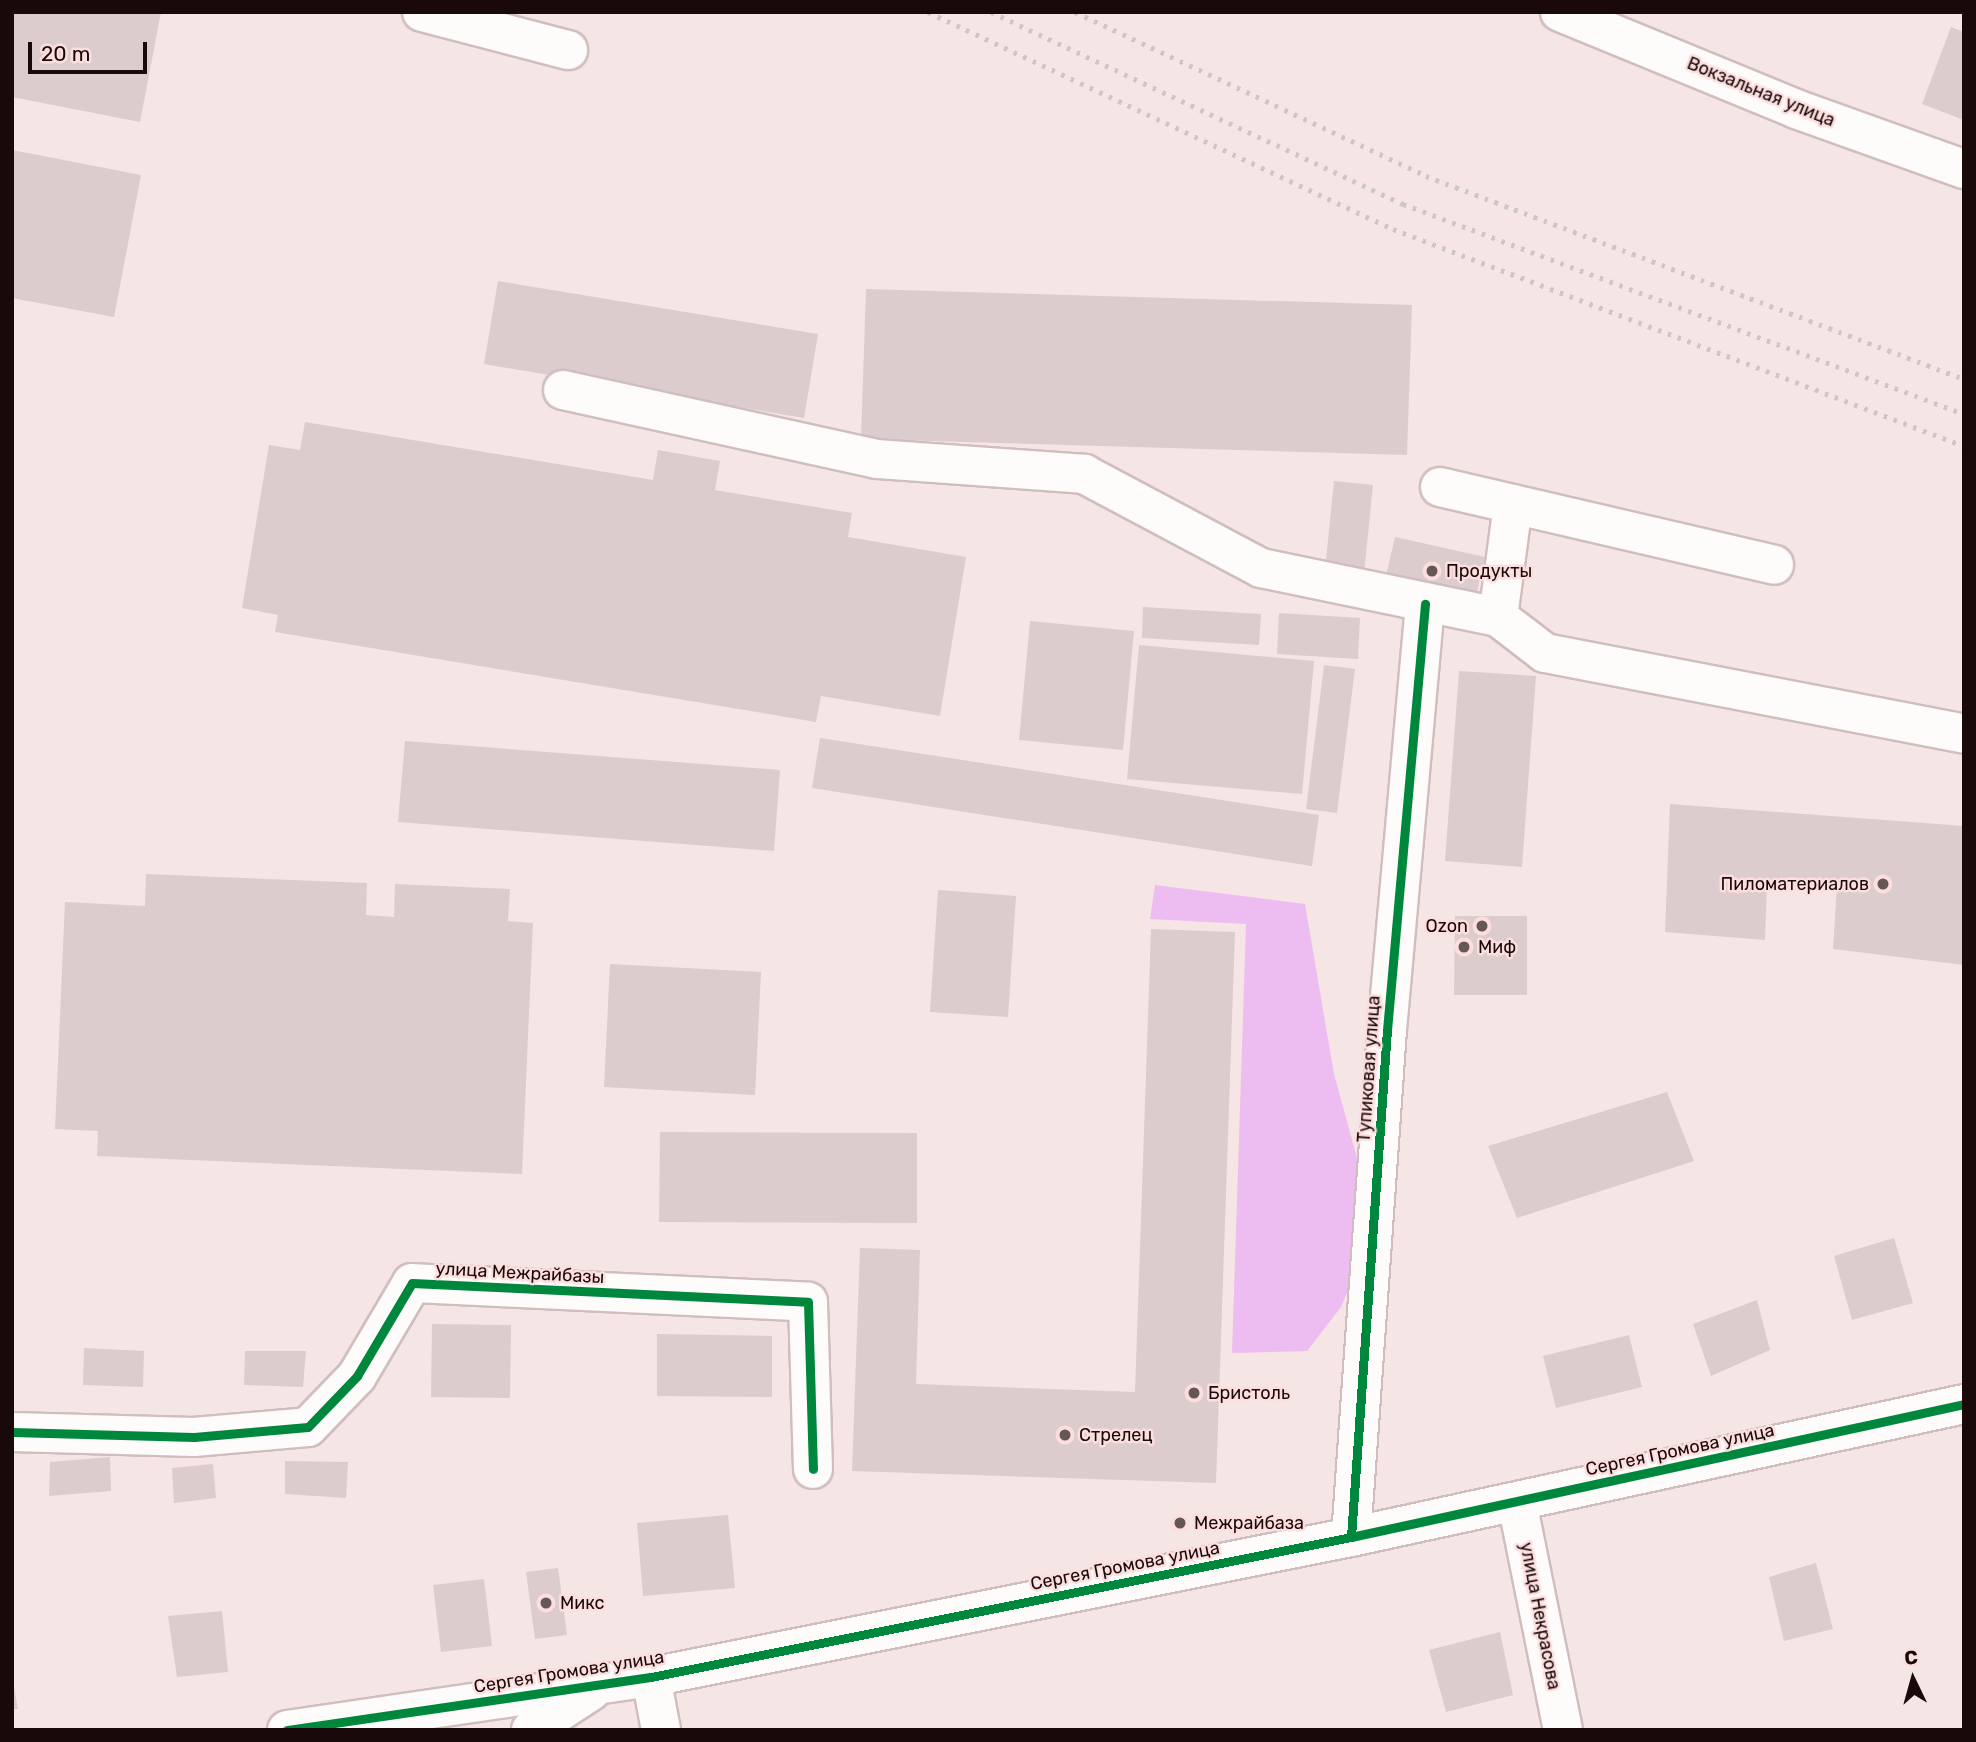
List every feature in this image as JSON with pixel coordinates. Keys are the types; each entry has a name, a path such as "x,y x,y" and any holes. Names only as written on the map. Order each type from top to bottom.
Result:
{"street":[{"path":"422,12 568,50"},
{"name":"Вокзальная улица","path":"1560,12 1796,109 1964,169"},
{"path":"563,390 877,460 1084,474 1261,568 1498,617 1545,653 1964,734"},
{"path":"1440,487 1774,565"},
{"path":"1498,617 1513,504"},
{"name":"Тупиковая улица","path":"1352,1537 1387,1030 1425,604"},
{"name":"улица Межрайбазы","path":"12,1432 194,1437 309,1427 357,1376 412,1283 808,1302 813,1469"},
{"name":"Сергея Громова улица","path":"287,1730 650,1677 1352,1537 1964,1404"},
{"name":"улица Некрасова","path":"1517,1502 1563,1730"},
{"path":"650,1677 661,1730"},
{"path":"531,1730 600,1684"}],"shaded area":[{"path":"1155,885 1305,904 1334,1074 1362,1176 1360,1261 1341,1307 1307,1351 1232,1353 1246,924 1150,919"}],"building":[{"path":"12,12 161,12 140,122 12,97"},
{"path":"1951,27 1964,32 1964,120 1922,104"},
{"path":"12,150 141,175 114,317 12,298"},
{"path":"498,281 818,334 804,418 484,364"},
{"path":"866,289 1412,305 1407,455 861,439"},
{"path":"305,422 653,480 658,450 720,461 715,490 852,513 848,537 966,557 940,716 821,696 816,722 275,632 278,615 242,608 269,445 300,450"},
{"path":"1334,481 1373,485 1364,574 1325,570"},
{"path":"1395,537 1485,557 1475,601 1385,580"},
{"path":"1143,607 1261,614 1259,645 1142,638"},
{"path":"1279,613 1360,618 1358,659 1277,654"},
{"path":"1030,621 1134,631 1123,750 1019,740"},
{"path":"1139,645 1314,661 1302,794 1127,779"},
{"path":"1324,665 1355,669 1337,813 1306,809"},
{"path":"1459,671 1536,676 1522,867 1445,861"},
{"path":"820,738 1319,815 1312,866 812,788"},
{"path":"405,741 780,770 774,851 398,822"},
{"name":"Пиломатериалов","path":"1670,804 1964,826 1964,965 1833,949 1837,885 1767,884 1765,940 1665,932"},
{"path":"146,874 367,883 366,915 394,917 395,884 510,889 508,921 533,923 522,1174 97,1156 98,1131 55,1129 65,902 145,906"},
{"path":"938,890 1016,896 1008,1017 930,1012"},
{"path":"1455,916 1527,916 1527,995 1454,995"},
{"path":"1151,929 1235,932 1216,1483 852,1471 860,1248 920,1250 916,1384 1135,1392"},
{"path":"610,964 761,972 755,1095 604,1087"},
{"path":"1667,1092 1694,1161 1517,1218 1488,1146"},
{"path":"660,1132 917,1133 917,1223 659,1222"},
{"path":"1894,1238 1913,1303 1852,1320 1834,1256"},
{"path":"1757,1300 1770,1350 1711,1376 1693,1324"},
{"path":"432,1324 511,1325 510,1398 431,1397"},
{"path":"657,1334 772,1336 772,1397 657,1396"},
{"path":"1629,1335 1642,1387 1556,1408 1543,1356"},
{"path":"84,1348 144,1351 143,1387 83,1385"},
{"path":"245,1351 306,1351 303,1387 244,1385"},
{"path":"110,1457 111,1491 49,1496 50,1462"},
{"path":"285,1461 348,1462 346,1498 285,1494"},
{"path":"213,1464 216,1498 174,1503 172,1468"},
{"path":"728,1515 735,1588 643,1596 637,1523"},
{"path":"1816,1563 1833,1629 1784,1641 1769,1577"},
{"name":"Микс","path":"558,1568 567,1635 535,1639 526,1572"},
{"path":"484,1579 492,1646 441,1652 433,1585"},
{"path":"222,1611 228,1672 177,1677 168,1616"},
{"path":"1500,1632 1513,1695 1446,1712 1429,1650"},
{"path":"12,1676 18,1709 12,1709"}],"railway":[{"path":"928,12 1393,229 1964,446"},
{"path":"991,12 1403,204 1964,414"},
{"path":"1075,12 1426,176 1964,379"}],"cycle path":[{"path":"1351,1537 1387,1030 1425,604"},
{"path":"12,1432 194,1437 308,1427 357,1376 412,1283 808,1302 813,1469"},
{"path":"287,1730 651,1677 1351,1537 1964,1404"}],"place":[{"name":"Продукты","path":"1432,571"},
{"name":"Пиломатериалов","path":"1883,884"},
{"name":"Ozon","path":"1482,926"},
{"name":"Миф","path":"1464,947"},
{"name":"Бристоль","path":"1194,1393"},
{"name":"Стрелец","path":"1065,1435"},
{"name":"Межрайбаза","path":"1180,1523"},
{"name":"Микс","path":"546,1603"}]}
